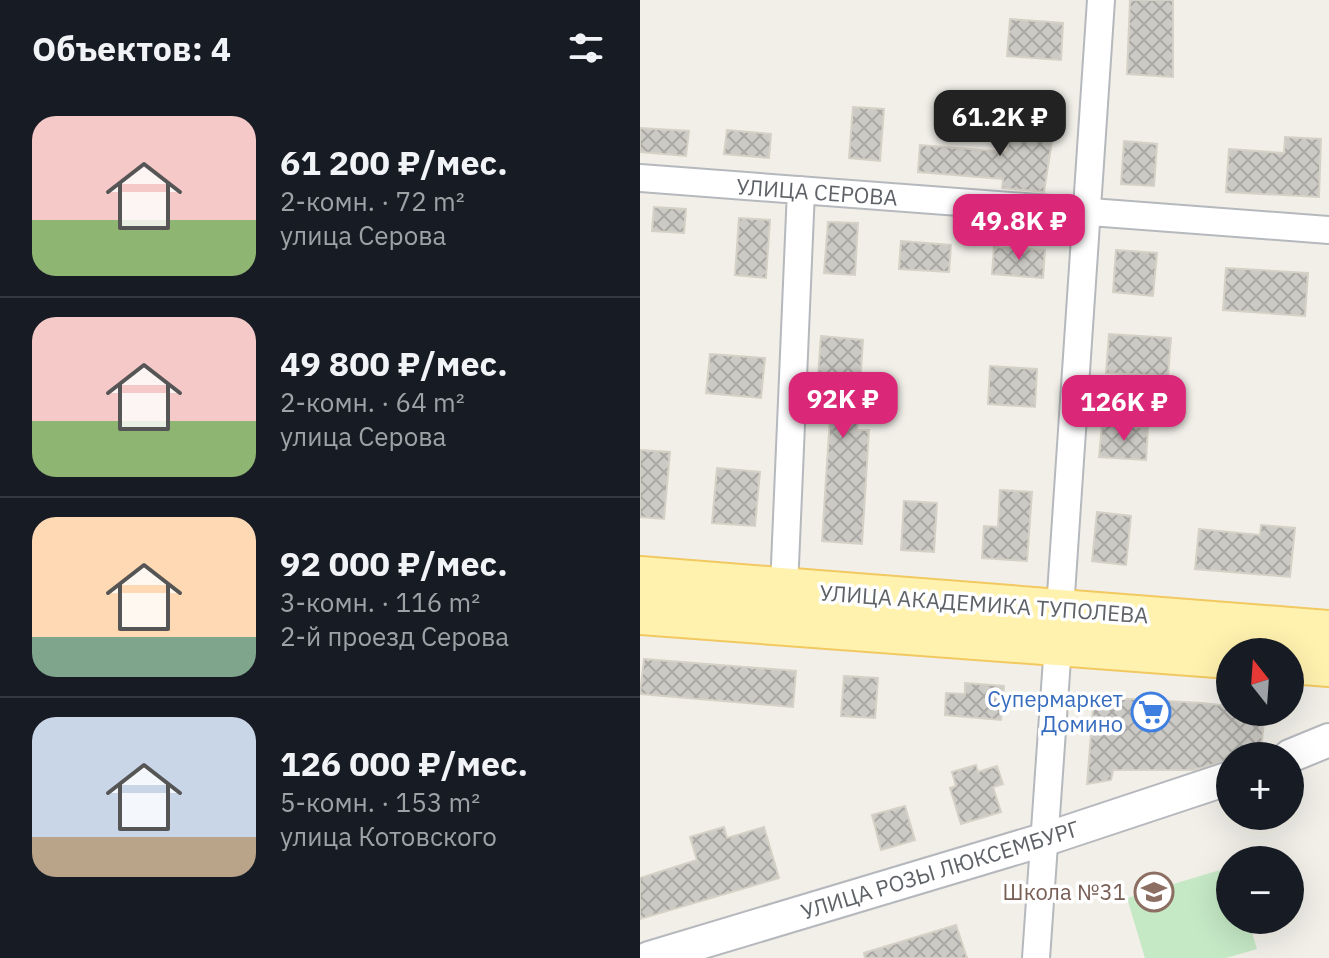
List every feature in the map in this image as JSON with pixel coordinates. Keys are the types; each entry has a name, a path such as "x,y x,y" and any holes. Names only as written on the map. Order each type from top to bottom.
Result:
{"main road":[{"name":"УЛИЦА АКАДЕМИКА ТУПОЛЕВА","path":"640,577 784,588 1059,627 1216,655"},
{"name":"УЛИЦА АКАДЕМИКА ТУПОЛЕВА","path":"640,614 1059,627 1329,631"},
{"path":"1304,664 1329,666"}],"street":[{"path":"1036,958 1101,0"},
{"name":"УЛИЦА СЕРОВА","path":"640,178 1329,230"},
{"path":"784,588 801,190"},
{"path":"1304,750 1329,740"},
{"name":"УЛИЦА РОЗЫ ЛЮКСЕМБУРГ","path":"649,958 1046,839 1216,783"}],"green space":[{"path":"1216,871 1216,934 1252,934 1257,949 1226,958 1145,958 1127,898"}],"building":[{"path":"1130,0 1173,0 1173,77 1127,74"},
{"path":"1010,19 1063,23 1061,60 1007,56"},
{"path":"853,107 884,109 880,161 849,158"},
{"path":"1012,116 1055,122 1044,192 1002,188 1003,179 918,172 920,145 1007,152"},
{"path":"640,128 689,131 686,156 640,152"},
{"path":"727,130 771,134 769,158 724,154"},
{"path":"1285,137 1321,139 1319,197 1226,192 1229,149 1284,153"},
{"path":"1124,141 1157,144 1154,186 1121,184"},
{"path":"654,207 686,209 684,233 652,231"},
{"path":"739,218 770,220 766,278 735,275"},
{"path":"828,222 858,223 855,275 824,273"},
{"path":"901,241 951,245 949,272 899,269"},
{"path":"994,247 1045,250 1043,278 992,274"},
{"path":"1116,250 1157,253 1153,296 1113,292"},
{"path":"1226,268 1308,273 1305,316 1223,310"},
{"path":"1109,334 1171,338 1168,376 1106,373"},
{"path":"821,336 863,340 857,430 869,430 862,544 822,541 831,402 816,401"},
{"path":"710,354 765,358 761,398 706,393"},
{"path":"990,366 1037,369 1035,407 988,404"},
{"path":"1102,425 1148,428 1146,460 1099,457"},
{"path":"640,450 670,452 664,519 640,517"},
{"path":"717,468 760,472 755,526 712,523"},
{"path":"1000,490 1032,492 1027,561 982,558 984,526 998,527"},
{"path":"904,501 937,503 934,552 901,550"},
{"path":"1097,512 1131,516 1126,565 1092,561"},
{"path":"1261,525 1295,528 1290,577 1195,569 1199,529 1260,535"},
{"path":"644,659 796,671 793,707 640,694"},
{"path":"844,676 878,678 875,718 841,716"},
{"path":"965,683 1004,686 1001,720 945,715 946,693 965,694"},
{"path":"1094,697 1216,704 1216,726 1264,726 1262,742 1216,742 1216,764 1193,770 1113,770 1111,780 1087,784"},
{"path":"976,765 978,772 997,766 1003,784 993,787 1001,812 961,824 950,788 956,786 952,772"},
{"path":"905,806 915,840 881,850 872,815"},
{"path":"724,827 727,838 764,827 779,878 640,919 640,878 697,860 690,837"},
{"path":"956,925 967,958 865,958 864,953"}],"place":[{"name":"Супермаркет Домино","path":"1151,712"},
{"name":"Школа №31","path":"1154,892"}]}
